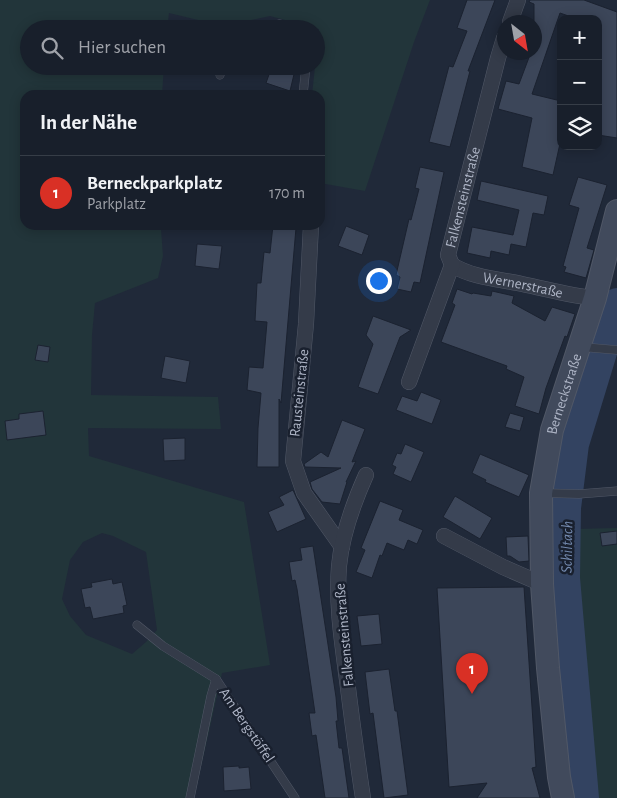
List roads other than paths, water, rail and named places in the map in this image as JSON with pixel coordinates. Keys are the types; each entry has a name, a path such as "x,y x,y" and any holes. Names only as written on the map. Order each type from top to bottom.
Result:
{"main road":[{"name":"Berneckstraße","path":"563,798 559,777 550,688 542,584 552,430 585,348 595,298 614,233 617,210"}],"street":[{"path":"513,15 518,0"},
{"name":"Falkensteinstraße","path":"409,382 452,265 448,255 497,60"},
{"name":"Rausteinstraße","path":"311,230 306,324 292,461 304,492 342,547"},
{"name":"Wernerstraße","path":"452,265 470,274 578,297 595,298"},
{"name":"Falkensteinstraße","path":"363,798 340,632 338,600 339,565 347,523 366,475"},
{"path":"444,536 503,567 542,584"}],"lane":[{"path":"304,90 305,75"},
{"path":"585,348 616,350"},
{"path":"547,493 579,494 617,491"},
{"path":"137,625 163,646 216,679"},
{"name":"Am Bergstöffel","path":"190,798 216,679"},
{"name":"Am Bergstöffel","path":"216,679 295,798"}],"waterway":[{"name":"Schiltach","path":"584,798 565,578 566,508 574,444 617,303"}],"place":[{"name":"Berneckparkplatz","path":"472,694"}]}
